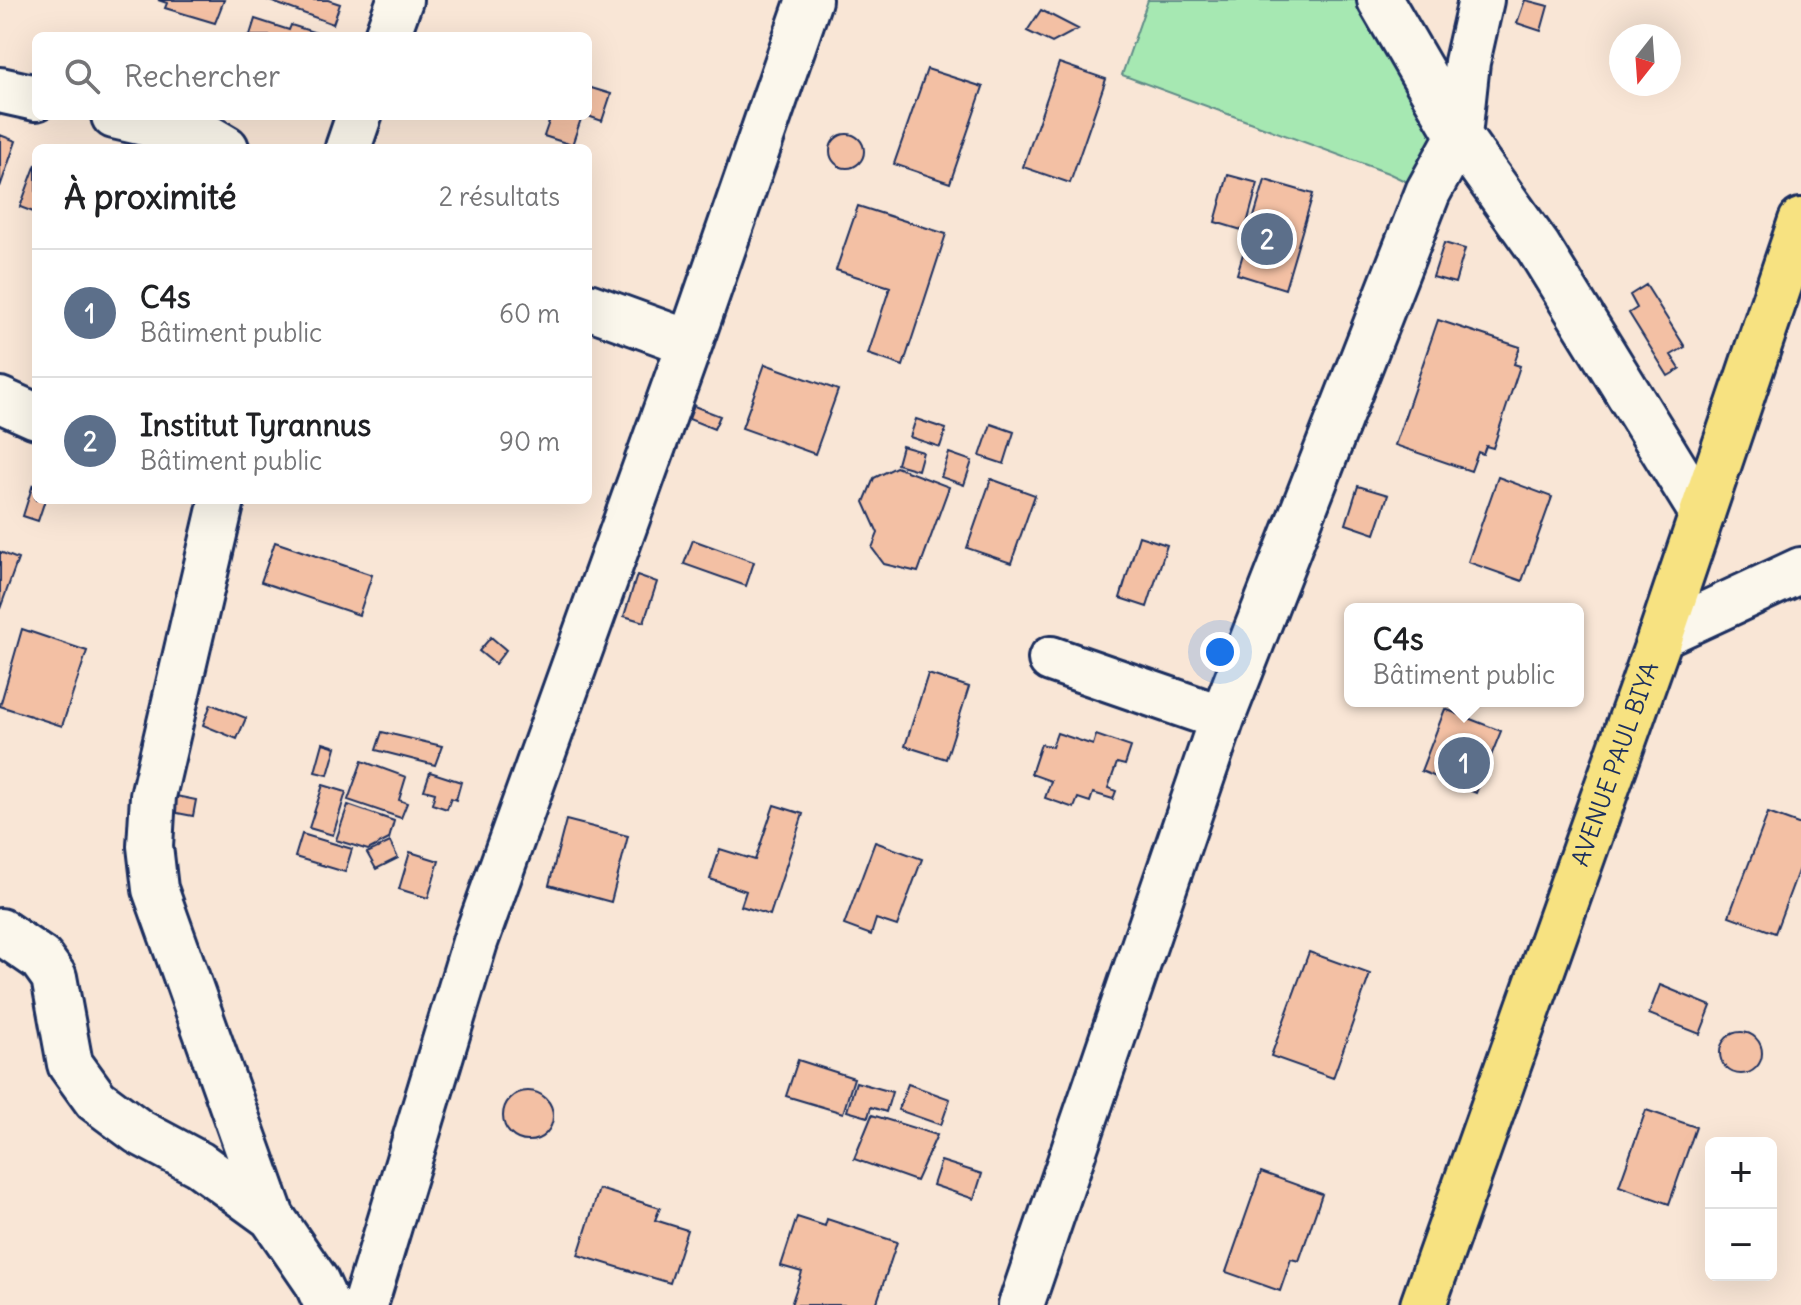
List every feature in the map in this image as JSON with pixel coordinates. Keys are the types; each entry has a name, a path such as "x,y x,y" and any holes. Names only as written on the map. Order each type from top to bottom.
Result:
{"main road":[{"name":"AVENUE PAUL BIYA","path":"1423,1305 1661,635 1801,221"}],"street":[{"path":"388,32 400,0"},
{"path":"365,1305 475,942 690,343 809,0"},
{"path":"1380,0 1459,136 1538,247 1702,513"},
{"path":"1021,1305 1222,718 1428,192 1459,136 1467,62 1481,0"},
{"path":"0,90 32,97"},
{"path":"131,120 209,138 219,144"},
{"path":"349,144 358,120"},
{"path":"592,307 690,343"},
{"path":"0,400 32,414"},
{"path":"217,504 153,796 150,846 155,889 272,1217 316,1281 327,1305"},
{"path":"1661,635 1801,570"},
{"path":"1051,659 1222,718"},
{"path":"0,931 41,959 54,977 70,1064 96,1100 139,1132 199,1164 272,1217"}],"green space":[{"path":"1148,0 1380,0 1459,136 1428,192 1388,173 1122,75"}],"building":[{"path":"158,0 224,0 215,23 165,8 167,3"},
{"path":"267,0 328,0 340,4 333,24"},
{"path":"1525,0 1548,6 1541,31 1517,23"},
{"path":"1041,10 1078,29 1052,43 1027,31"},
{"path":"255,19 289,30 291,25 313,32 251,32"},
{"path":"1059,63 1106,79 1070,183 1023,167"},
{"path":"927,69 983,87 950,183 894,164"},
{"path":"592,88 611,94 602,121 592,117"},
{"path":"550,120 581,120 572,144 544,136"},
{"path":"847,134 859,139 864,151 859,163 847,168 835,163 830,151 835,139"},
{"path":"0,135 16,141 0,187"},
{"path":"32,175 32,212 20,207"},
{"path":"1228,175 1258,183 1245,231 1215,222"},
{"path":"1265,180 1313,194 1285,289 1237,274"},
{"path":"858,206 946,234 903,366 868,354 890,287 836,270"},
{"path":"1444,243 1465,249 1455,283 1433,277"},
{"path":"1646,285 1685,347 1671,355 1680,369 1668,376 1629,313 1637,308 1630,295"},
{"path":"1438,320 1520,347 1514,364 1520,366 1493,448 1486,446 1483,454 1478,452 1471,471 1395,445"},
{"path":"765,364 838,390 815,454 742,428"},
{"path":"694,406 720,416 714,429 689,419"},
{"path":"916,419 946,429 940,447 910,437"},
{"path":"991,424 1014,432 1004,464 980,456"},
{"path":"902,446 923,452 918,470 897,464"},
{"path":"949,453 972,461 964,485 941,477"},
{"path":"896,467 949,487 918,572 884,564 872,548 878,533 864,502 874,478"},
{"path":"1498,477 1552,497 1522,581 1468,562"},
{"path":"991,479 1035,495 1011,563 967,548"},
{"path":"1358,486 1388,495 1375,534 1346,524"},
{"path":"32,487 32,504 44,504 38,521 23,516"},
{"path":"1139,536 1167,545 1147,607 1120,598"},
{"path":"693,540 754,562 746,586 684,564"},
{"path":"275,542 372,575 359,615 261,582"},
{"path":"0,552 18,559 0,609"},
{"path":"637,575 657,582 644,622 624,616"},
{"path":"22,629 87,651 62,726 0,706"},
{"path":"491,637 506,650 495,664 479,651"},
{"path":"928,674 969,687 946,759 905,746"},
{"path":"211,704 246,718 237,739 203,725"},
{"path":"1445,709 1501,731 1476,793 1421,771"},
{"path":"382,732 442,746 435,765 376,750"},
{"path":"1057,733 1093,745 1096,735 1131,747 1125,765 1117,763 1108,788 1116,791 1113,799 1093,793 1090,802 1078,798 1074,808 1045,798 1051,781 1031,774 1041,744 1052,747"},
{"path":"323,743 336,747 328,775 315,772"},
{"path":"362,761 406,777 399,800 407,803 401,818 348,800"},
{"path":"430,772 461,782 456,800 451,798 447,809 432,804 435,793 424,790"},
{"path":"323,785 346,792 333,835 309,828"},
{"path":"176,796 196,800 193,816 172,812"},
{"path":"348,805 394,821 389,839 368,850 336,840"},
{"path":"774,805 803,814 770,915 741,906 746,891 710,879 720,849 755,860"},
{"path":"1768,813 1801,825 1801,863 1775,933 1729,916"},
{"path":"566,820 628,836 611,902 549,885"},
{"path":"302,834 352,849 345,872 295,857"},
{"path":"390,842 398,858 376,869 367,853"},
{"path":"875,842 922,859 897,926 876,919 871,935 844,925"},
{"path":"410,852 439,861 428,898 399,889"},
{"path":"1309,952 1370,974 1333,1078 1271,1056"},
{"path":"1660,985 1711,1006 1700,1034 1649,1014"},
{"path":"1741,1032 1756,1038 1762,1053 1756,1068 1741,1074 1726,1068 1720,1053 1726,1038"},
{"path":"798,1060 854,1078 843,1113 786,1096"},
{"path":"856,1082 892,1092 886,1112 871,1107 868,1117 847,1111"},
{"path":"908,1084 950,1099 941,1125 898,1110"},
{"path":"528,1091 546,1098 553,1116 546,1134 528,1141 510,1134 503,1116 510,1098"},
{"path":"1646,1110 1696,1127 1669,1204 1619,1186"},
{"path":"872,1115 937,1135 916,1181 854,1159"},
{"path":"941,1161 982,1174 974,1199 933,1185"},
{"path":"1261,1172 1322,1194 1299,1261 1291,1259 1280,1291 1226,1272"},
{"path":"599,1189 660,1208 655,1220 687,1230 670,1283 578,1255"},
{"path":"797,1217 825,1226 827,1219 897,1242 876,1305 791,1305 802,1272 781,1266"}],"place":[{"name":"Institut Tyrannus","path":"1267,239"},
{"name":"C4s","path":"1464,763"}]}
